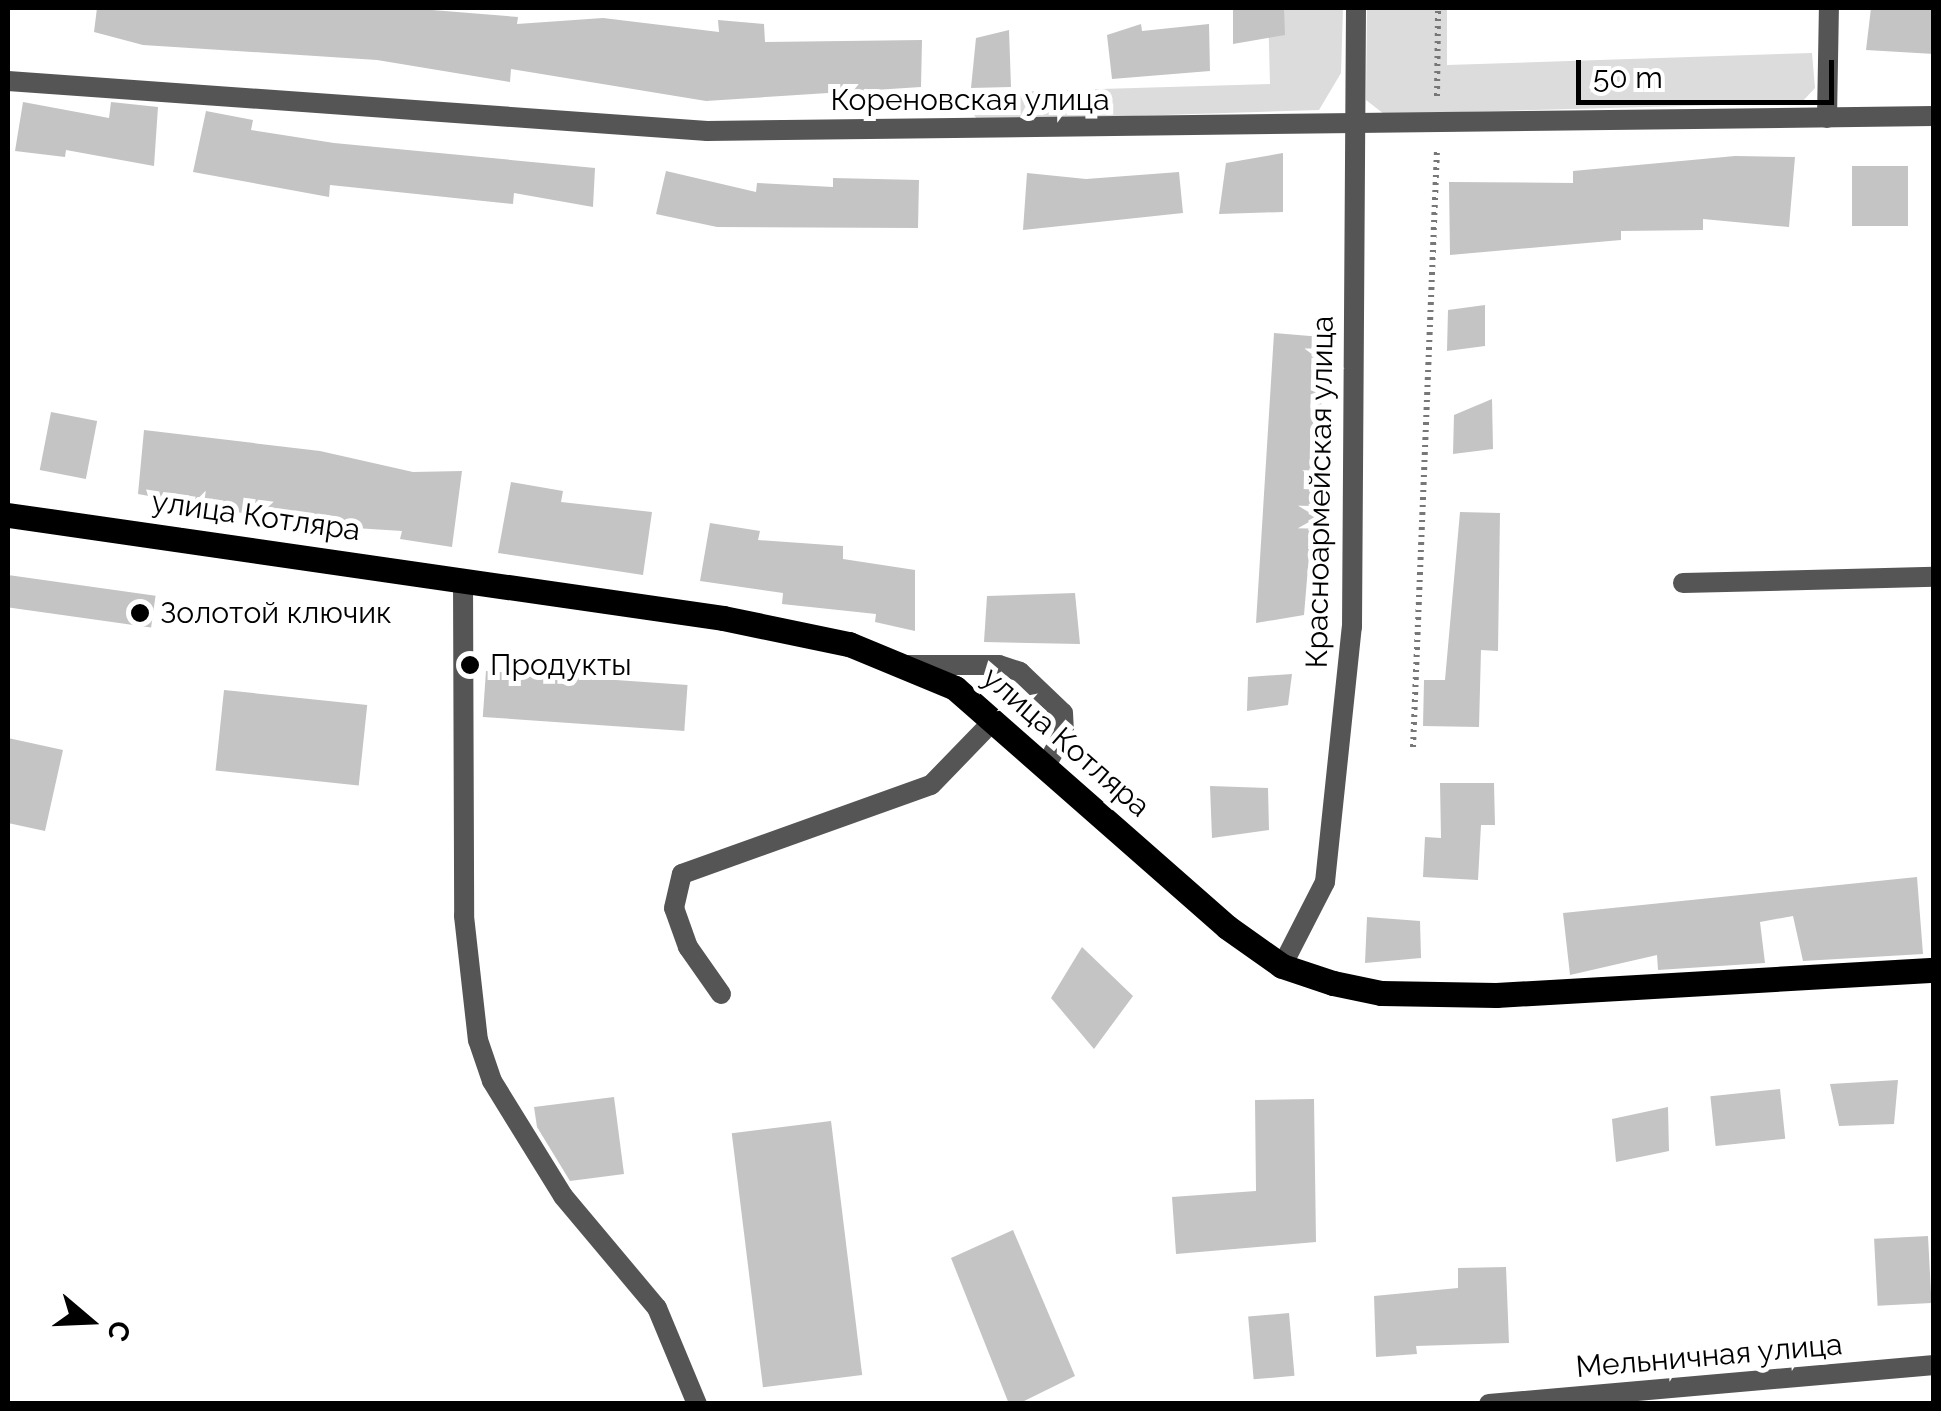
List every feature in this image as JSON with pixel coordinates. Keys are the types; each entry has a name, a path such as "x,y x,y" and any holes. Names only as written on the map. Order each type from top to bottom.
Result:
{"main road":[{"name":"улица Котляра","path":"8,515 723,618 849,644 955,688 1047,764 1227,927 1282,966 1380,993 1438,995 1934,970"}],"street":[{"name":"Красноармейская улица","path":"1282,966 1325,882 1352,626 1356,8"},
{"path":"1826,118 1830,8"},
{"name":"Кореновская улица","path":"8,80 708,131 1356,128 1934,116"},
{"path":"1683,583 1934,577"},
{"path":"463,579 464,916 478,1040 492,1081 563,1196 657,1308 697,1404"},
{"path":"899,665 999,665 1020,672 1063,713 1064,733 1047,764"},
{"path":"721,994 688,947 674,908 682,874 931,786 994,720"},
{"name":"Мельничная улица","path":"1489,1404 1934,1365"}],"path":[{"path":"1412,747 1437,127 1438,8"}],"shaded area":[{"path":"1268,8 1343,8 1341,73 1319,110 978,121 967,104 966,93 1270,84"},
{"path":"1367,8 1447,8 1447,65 1812,53 1815,88 1801,103 1384,114 1366,100"}],"building":[{"path":"97,8 407,8 518,17 517,24 603,18 719,32 718,20 764,24 765,42 922,40 921,87 706,101 511,69 510,82 377,60 143,45 94,32"},
{"path":"1284,8 1285,35 1233,44 1233,10"},
{"path":"1871,8 1934,8 1934,54 1866,50"},
{"path":"1141,24 1142,31 1209,24 1210,71 1112,79 1107,35"},
{"path":"1009,30 1011,87 971,88 976,38"},
{"path":"23,102 109,118 111,102 158,107 154,166 66,150 65,157 15,151"},
{"path":"206,111 253,120 251,130 334,143 595,168 593,207 514,193 513,204 330,185 329,197 193,172"},
{"path":"1283,153 1283,212 1219,214 1226,163"},
{"path":"1735,156 1795,157 1789,227 1703,219 1703,230 1621,231 1621,240 1450,255 1449,182 1573,183 1573,171"},
{"path":"1852,166 1908,166 1908,226 1852,226"},
{"path":"666,171 756,192 757,183 833,187 833,178 919,180 918,228 717,227 656,214"},
{"path":"1179,172 1183,213 1023,230 1027,173 1086,179"},
{"path":"1485,305 1485,346 1447,351 1448,310"},
{"path":"1274,333 1322,337 1320,543 1310,543 1304,615 1256,623"},
{"path":"1492,399 1493,449 1453,454 1454,415"},
{"path":"51,412 97,421 86,479 40,470"},
{"path":"144,430 320,451 413,472 462,471 452,547 400,539 402,531 308,525 138,494"},
{"path":"511,482 563,491 561,502 652,512 643,575 498,553"},
{"path":"1460,512 1500,513 1498,651 1481,650 1479,727 1423,726 1424,680 1445,680"},
{"path":"710,523 760,531 758,540 843,546 843,559 915,570 915,631 875,622 876,614 782,604 783,593 700,581"},
{"path":"8,575 156,596 151,627 8,607"},
{"path":"1075,593 1080,644 984,642 987,596"},
{"path":"486,671 688,685 684,731 483,717"},
{"path":"1292,674 1288,705 1247,711 1248,677"},
{"path":"224,690 367,705 359,786 216,771"},
{"path":"8,738 63,750 45,831 8,823"},
{"path":"1440,783 1494,783 1495,825 1481,825 1478,880 1423,877 1425,837 1441,838"},
{"path":"1210,786 1268,788 1269,830 1212,838"},
{"path":"1917,877 1923,954 1803,961 1793,916 1760,922 1765,963 1658,970 1657,955 1570,975 1563,913"},
{"path":"1367,917 1420,921 1421,958 1365,963"},
{"path":"1082,947 1133,996 1094,1049 1051,998"},
{"path":"1898,1080 1894,1124 1839,1126 1830,1084"},
{"path":"1780,1089 1785,1139 1716,1146 1710,1096"},
{"path":"614,1097 624,1174 570,1181 537,1127 534,1107"},
{"path":"1314,1099 1316,1242 1176,1254 1172,1197 1256,1191 1255,1100"},
{"path":"1668,1107 1669,1151 1616,1162 1612,1119"},
{"path":"831,1121 862,1375 763,1387 732,1133"},
{"path":"1013,1230 1075,1376 1018,1404 1009,1404 951,1258"},
{"path":"1928,1236 1932,1303 1878,1306 1874,1239"},
{"path":"1506,1267 1509,1343 1416,1346 1417,1354 1376,1357 1374,1296 1458,1288 1458,1268"},
{"path":"1289,1313 1294,1376 1254,1379 1248,1317"}],"place":[{"name":"Золотой ключик","path":"140,613"},
{"name":"Продукты","path":"470,665"}]}
